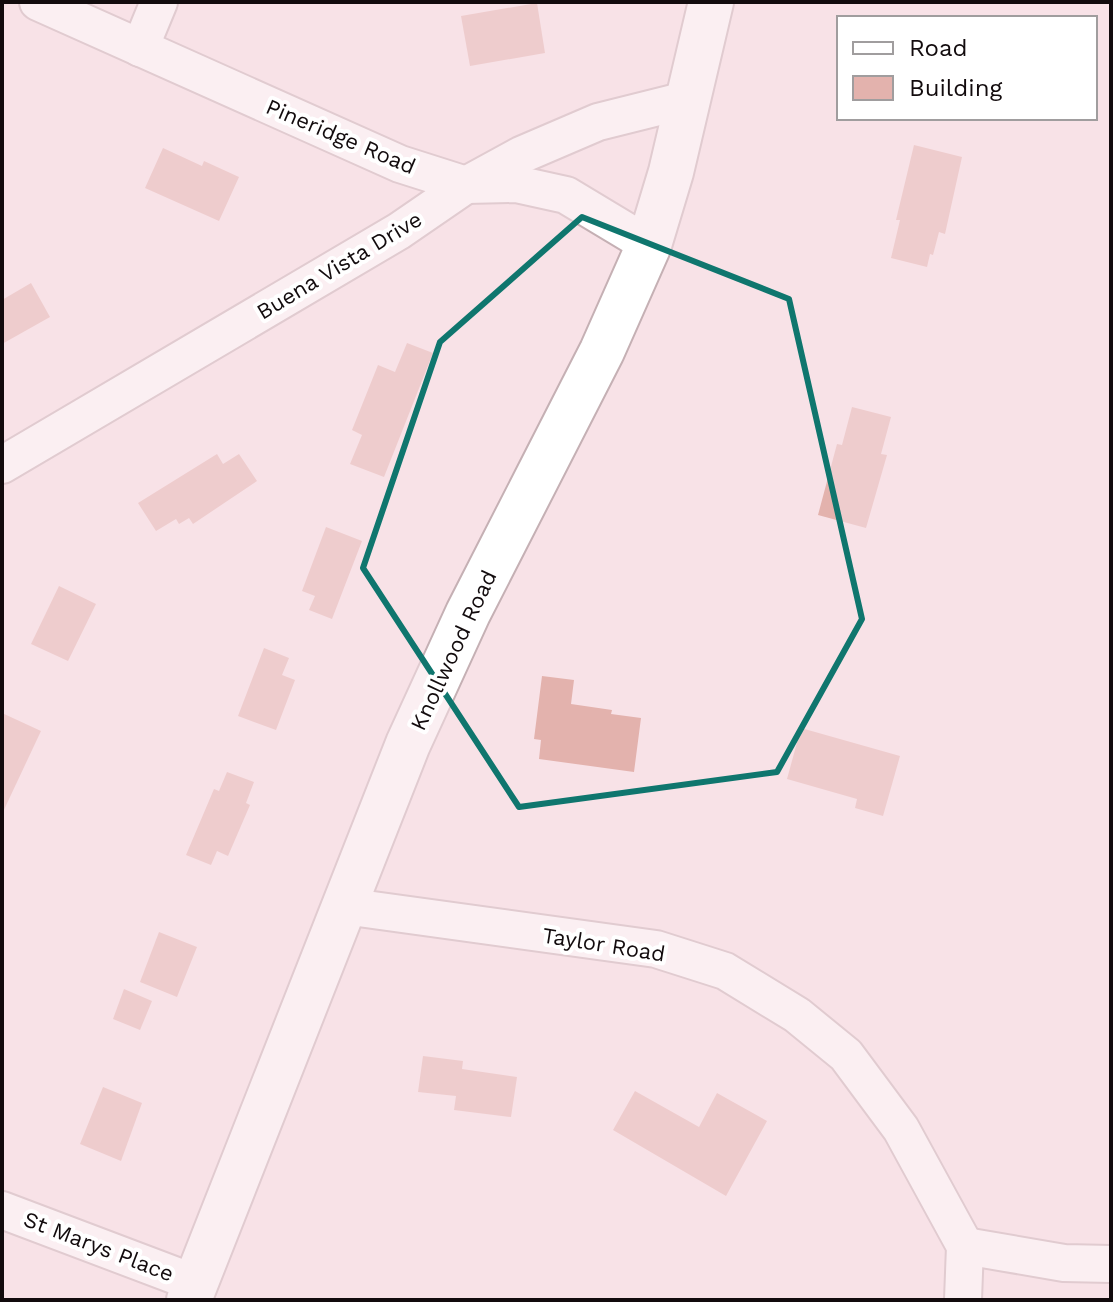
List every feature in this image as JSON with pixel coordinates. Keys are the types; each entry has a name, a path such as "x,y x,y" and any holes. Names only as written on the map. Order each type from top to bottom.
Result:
{"main road":[{"name":"Knollwood Road","path":"192,1292 408,744 468,613 602,351 649,245 690,99 711,2"}],"street":[{"name":"Pineridge Road","path":"38,2 400,164 466,185 516,184 566,195 649,245"},
{"path":"140,48 159,2"},
{"name":"Buena Vista Drive","path":"2,465 399,231 466,185 521,155 598,122 690,99"},
{"name":"Taylor Road","path":"344,906 656,949 725,971 797,1015 846,1055 901,1129 965,1246"},
{"name":"St Marys Place","path":"2,1210 192,1292"},
{"path":"963,1300 965,1246 1064,1263 1111,1264"}],"highlighted area":[{"path":"582,217 789,299 862,619 777,772 519,807 363,568 440,342"}],"building":[{"path":"537,3 545,53 470,66 461,16"},
{"path":"914,145 962,157 945,234 939,232 927,267 891,258 900,220 896,220"},
{"path":"163,148 202,166 204,161 239,177 219,221 145,188"},
{"path":"31,283 50,317 2,344 2,300"},
{"path":"407,343 433,353 384,477 350,464 362,435 352,430 378,365 395,372"},
{"path":"852,407 891,417 881,454 887,455 866,528 818,515 837,444 842,445"},
{"path":"217,454 223,464 239,454 257,481 193,524 189,518 179,524 176,519 156,531 138,503"},
{"path":"326,527 362,541 332,619 309,610 315,596 302,591"},
{"path":"59,586 96,604 68,661 31,644"},
{"path":"264,648 289,658 282,675 295,680 276,730 238,716"},
{"path":"542,676 574,680 571,704 641,718 634,772 539,759 541,740 534,739"},
{"path":"2,713 41,731 2,814"},
{"path":"801,728 900,756 883,816 855,808 857,799 787,779"},
{"path":"227,772 254,782 246,803 250,805 228,856 217,851 211,865 186,855 214,789 219,791"},
{"path":"159,932 197,947 177,997 140,982"},
{"path":"124,989 152,1001 140,1030 113,1019"},
{"path":"423,1056 463,1061 462,1069 517,1077 511,1117 454,1110 456,1096 418,1092"},
{"path":"103,1087 142,1103 121,1161 80,1144"},
{"path":"635,1091 699,1127 717,1093 767,1121 726,1196 613,1130"}]}
